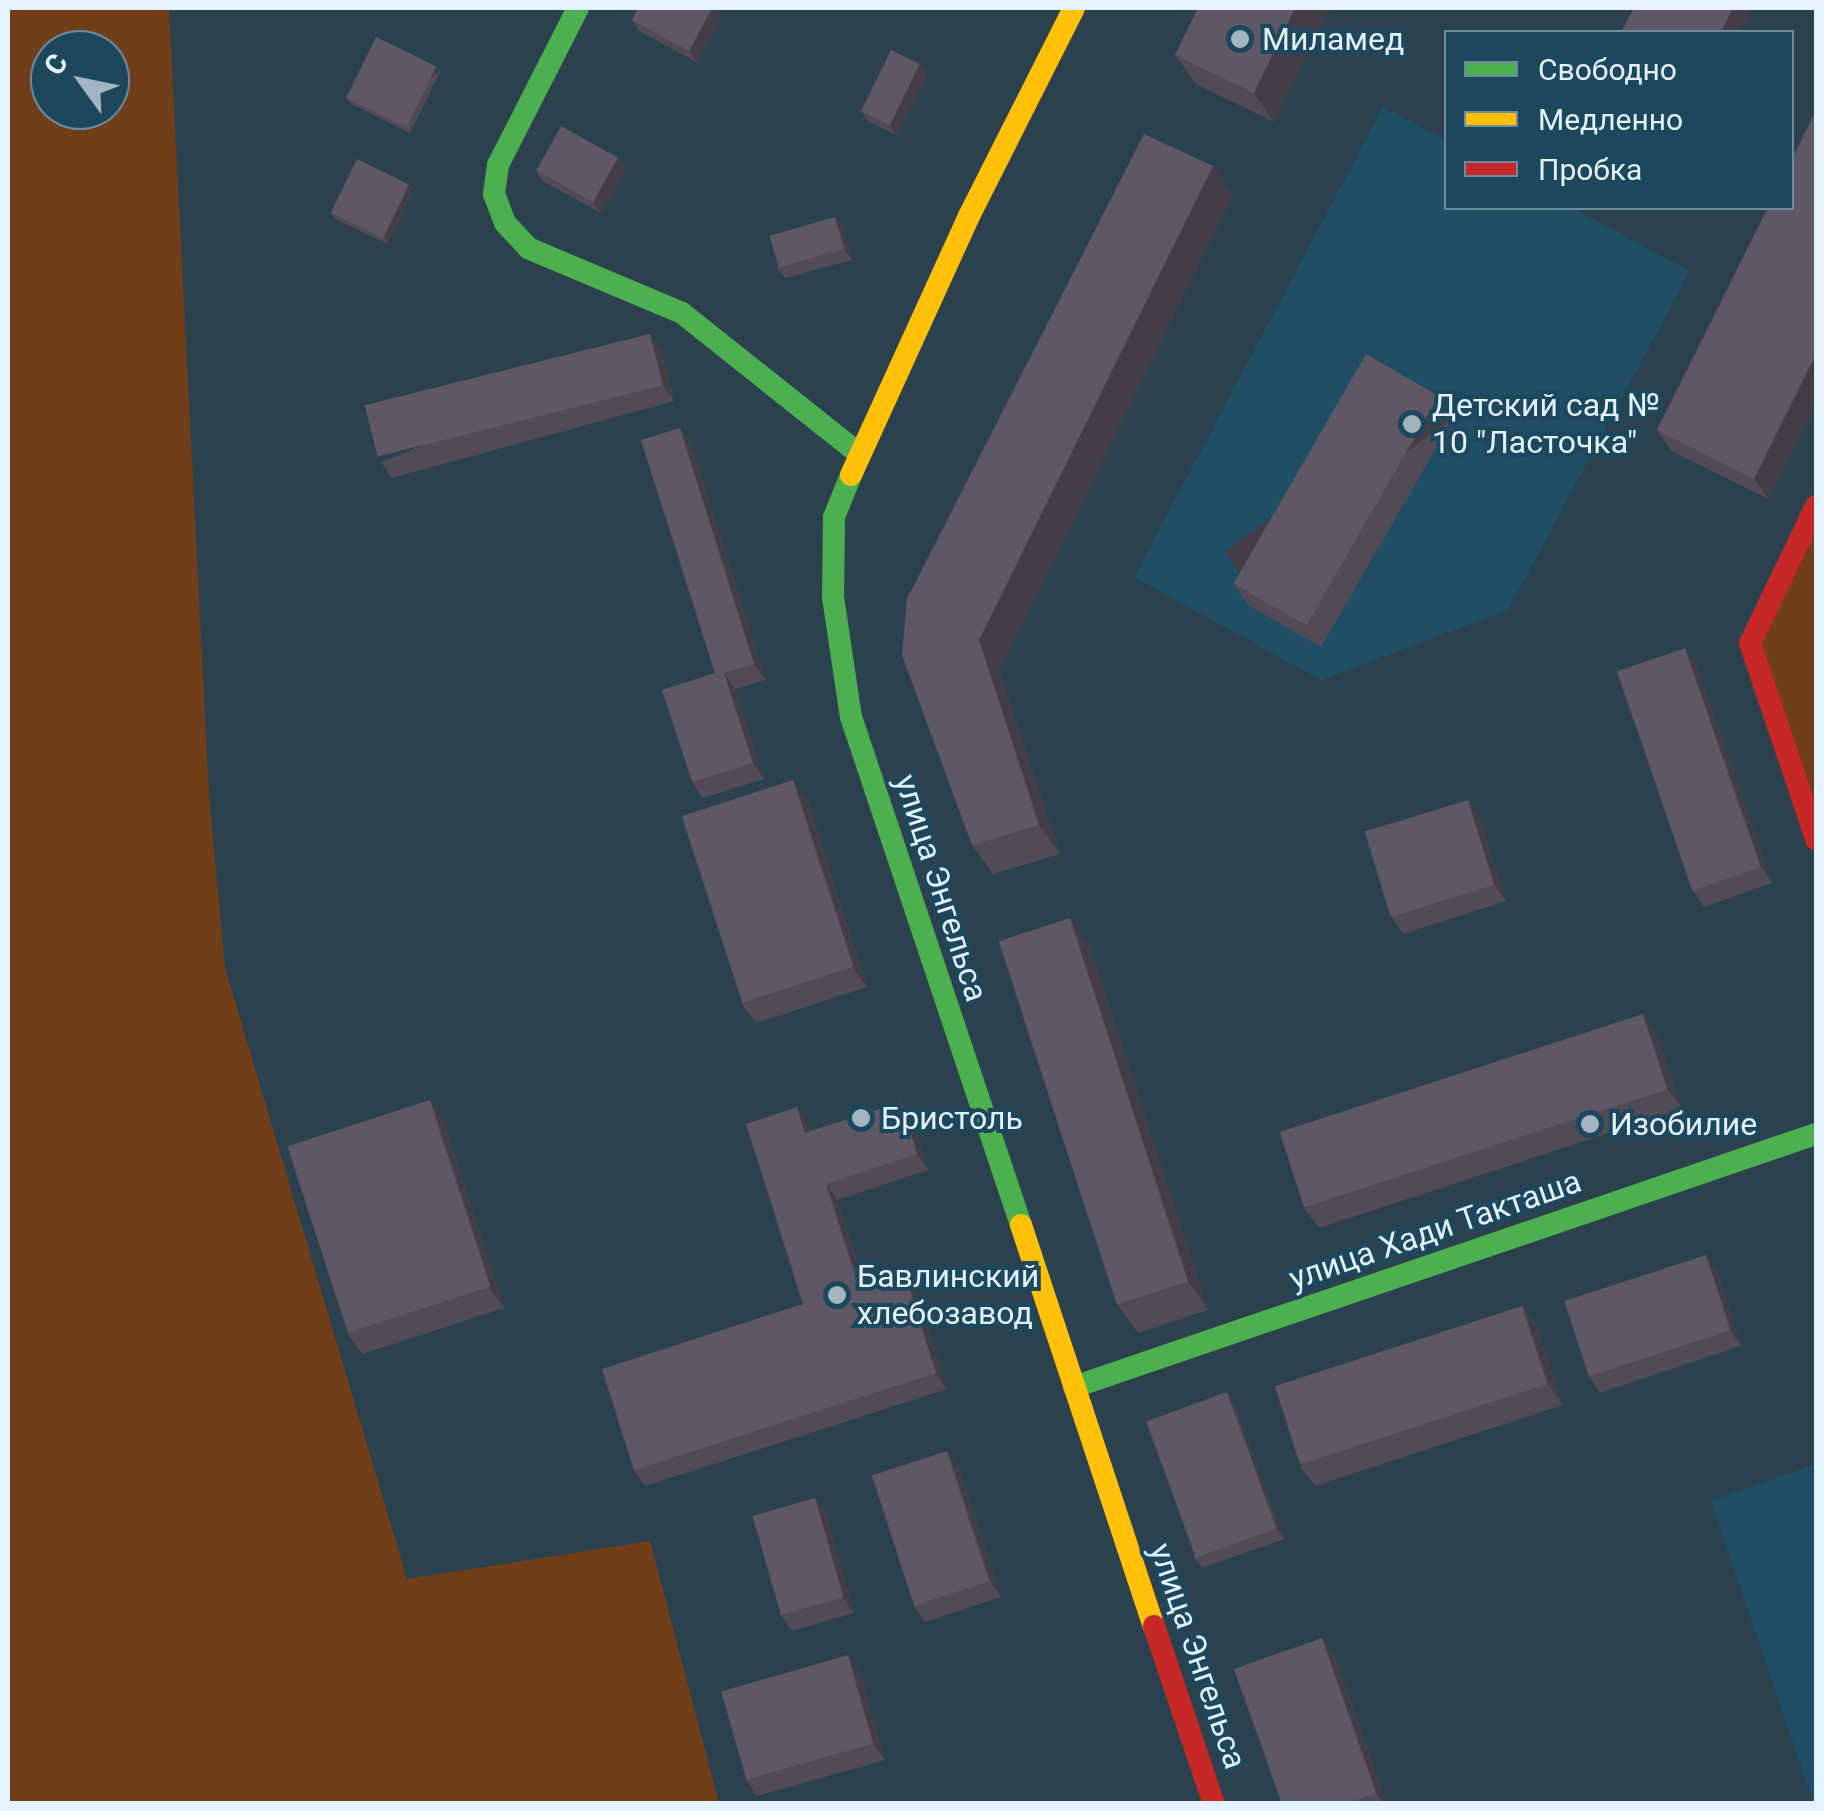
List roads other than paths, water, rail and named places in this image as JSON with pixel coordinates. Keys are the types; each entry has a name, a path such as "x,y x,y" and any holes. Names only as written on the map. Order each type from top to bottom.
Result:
{"street":[{"path":"578,8 498,165 494,194 505,223 528,248 682,312 859,454"},
{"name":"улица Энгельса","path":"1074,8 969,216 859,454 834,517 833,597 852,716 1214,1804"},
{"path":"1816,506 1750,642 1816,839"},
{"name":"улица Хади Такташа","path":"1074,1387 1816,1134"}],"place":[{"name":"Миламед","path":"1240,39"},
{"name":"Детский сад № 10 \"Ласточка\"","path":"1412,424"},
{"name":"Бристоль","path":"861,1118"},
{"name":"Изобилие","path":"1590,1124"},
{"name":"Бавлинский хлебозавод","path":"837,1295"}]}
